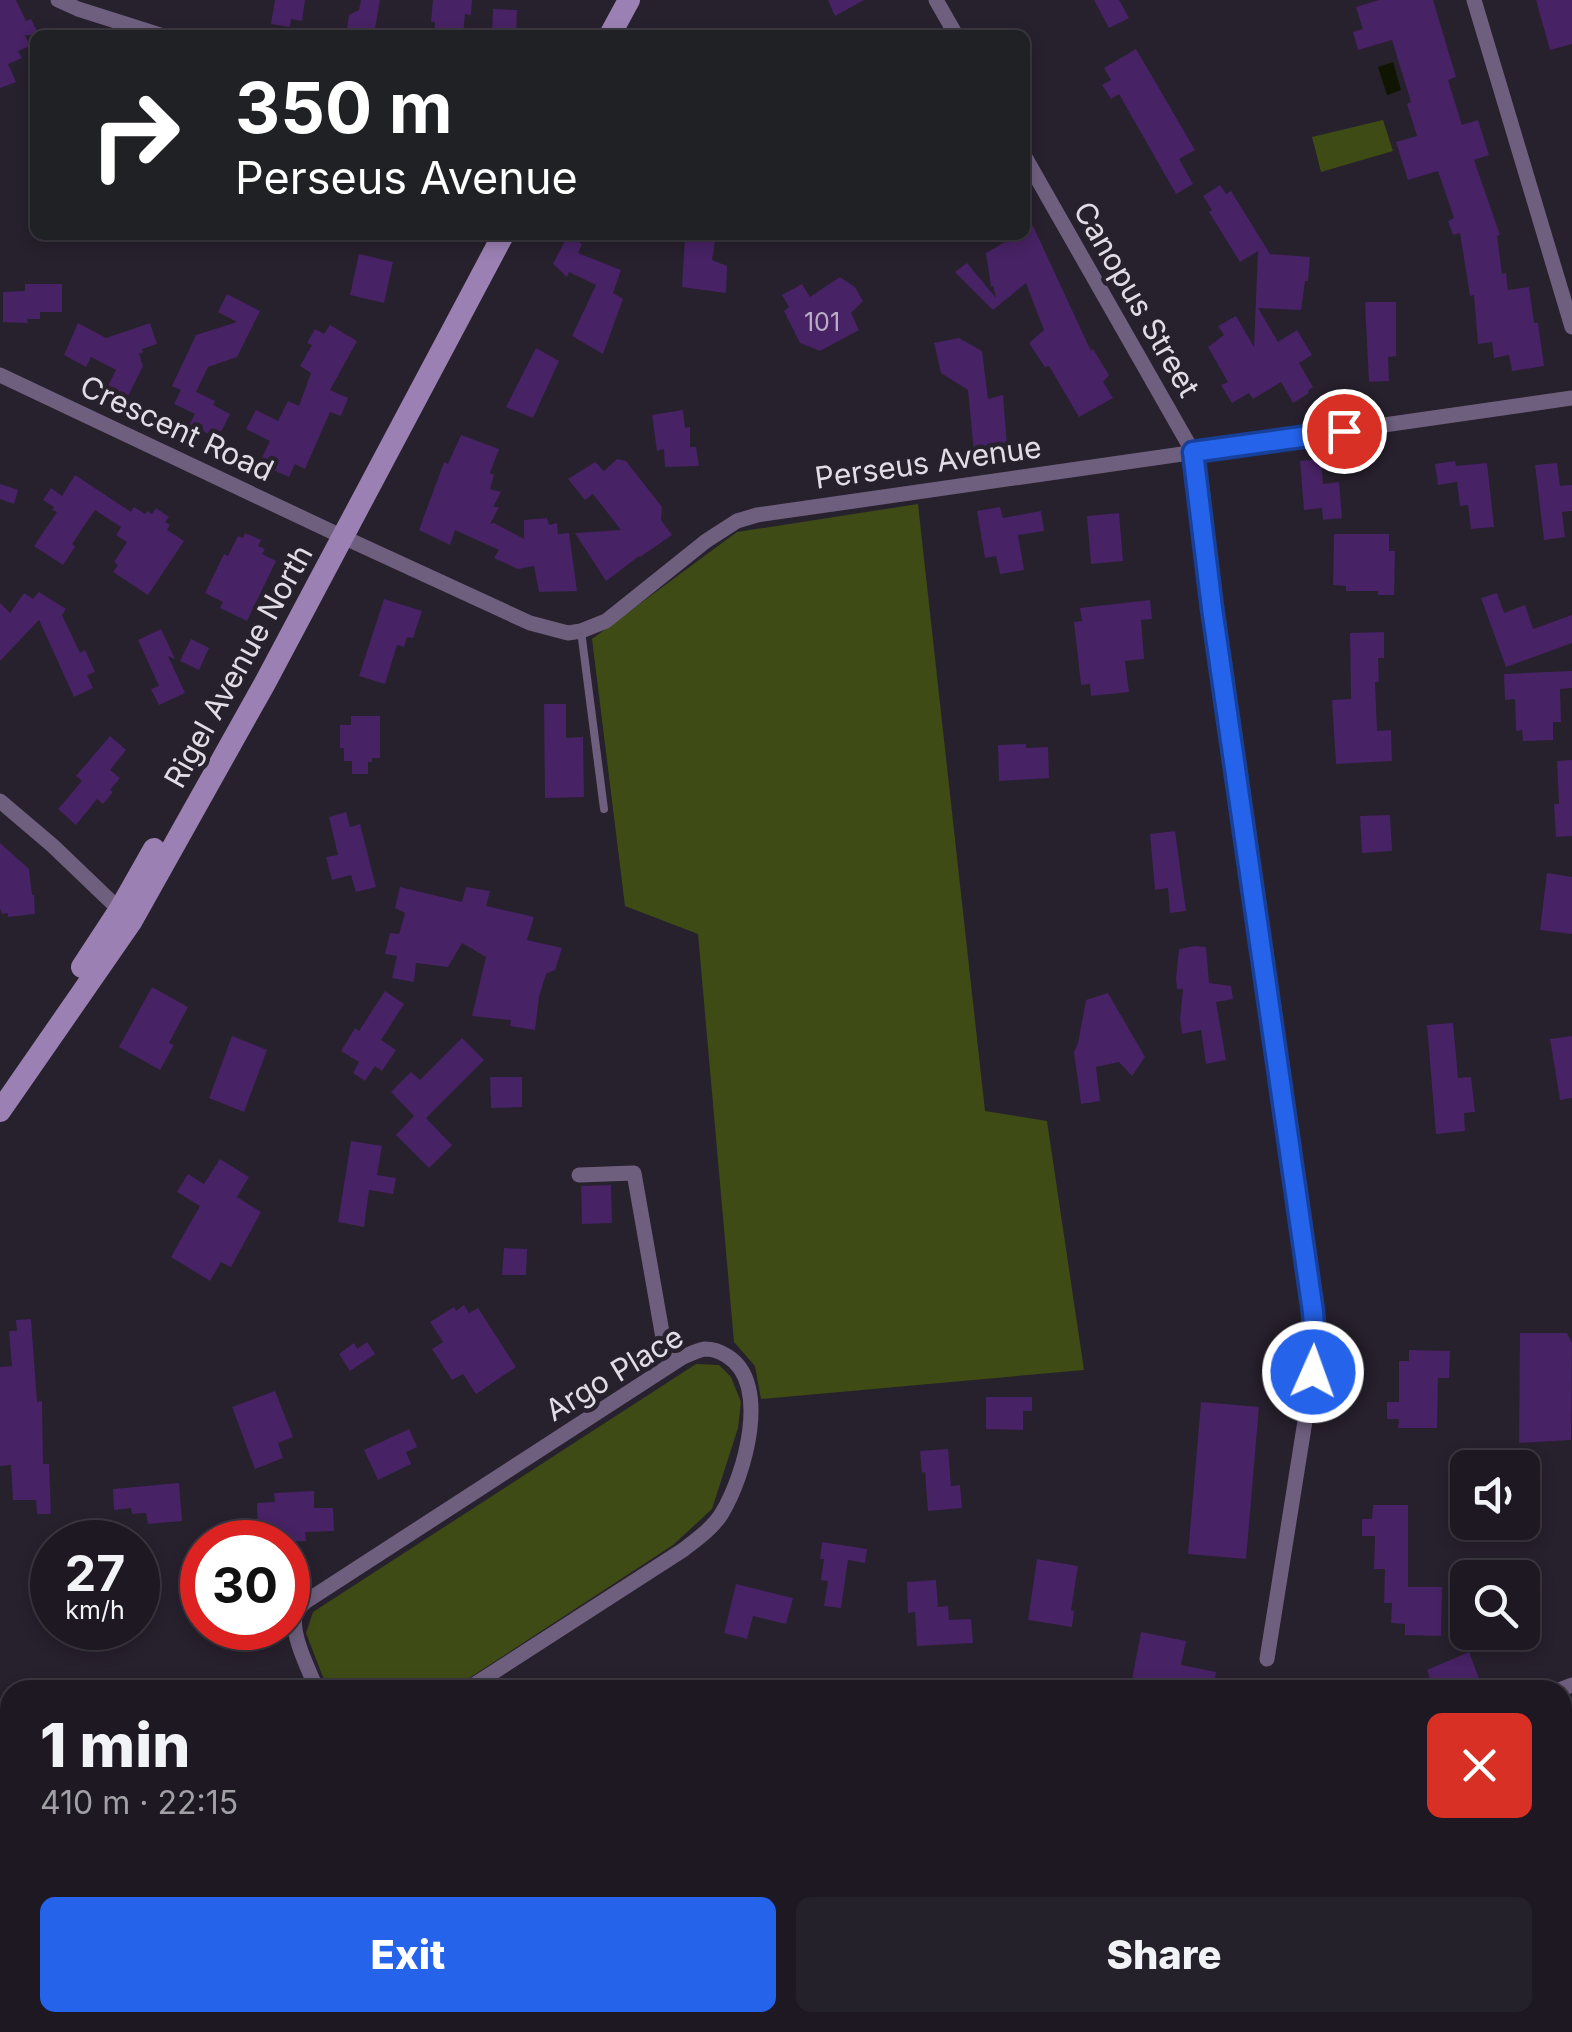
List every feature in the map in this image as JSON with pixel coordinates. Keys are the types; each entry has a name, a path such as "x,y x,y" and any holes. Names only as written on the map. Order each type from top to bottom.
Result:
{"main road":[{"path":"599,30 615,0"},
{"path":"613,30 629,0"},
{"name":"Rigel Avenue North","path":"0,1111 125,916 266,683 336,534 486,240"},
{"name":"Rigel Avenue North","path":"336,534 500,240"},
{"name":"Rigel Avenue North","path":"0,1090 125,916"}],"street":[{"path":"58,0 144,30"},
{"path":"936,0 953,30"},
{"path":"1474,0 1572,327"},
{"name":"Canopus Street","path":"1030,166 1193,452 1315,1331 1310,1387 1268,1658"},
{"name":"Crescent Road","path":"0,375 336,534"},
{"name":"Perseus Avenue","path":"581,631 606,620 706,541 737,522 758,515 1572,398"},
{"path":"336,534 530,623 568,632 581,631"},
{"path":"0,801 125,916"},
{"path":"580,1175 634,1173 670,1365"},
{"name":"Argo Place","path":"313,1680 297,1638 296,1616 305,1602 683,1357 704,1349 720,1352 741,1366 751,1405 750,1430 742,1466 722,1515 683,1550 482,1680"}],"lane":[{"path":"581,631 604,809"}],"green space":[{"path":"1383,120 1393,151 1321,172 1312,137"},
{"path":"918,504 985,1111 1047,1121 1084,1370 761,1399 755,1366 734,1342 698,934 625,906 592,639 737,532"},
{"path":"696,1364 719,1365 731,1377 741,1402 738,1428 712,1509 673,1545 466,1680 324,1680 310,1643 313,1612"}],"shaded area":[{"path":"1393,62 1401,90 1387,95 1378,67"}],"building":[{"path":"0,0 16,0 26,21 31,19 36,30 25,35 30,46 18,51 22,58 8,64 16,82 0,88"},
{"path":"275,0 305,0 302,21 291,19 290,27 271,24"},
{"path":"361,0 380,0 375,30 347,30 349,15 359,10"},
{"path":"433,0 472,0 471,15 465,14 463,30 434,30 435,22 431,22"},
{"path":"828,0 864,0 835,16"},
{"path":"1094,0 1119,0 1129,18 1109,28"},
{"path":"1379,0 1433,0 1456,77 1448,80 1462,125 1478,120 1489,155 1474,160 1500,235 1497,236 1502,274 1506,273 1508,290 1529,287 1544,366 1512,371 1509,355 1494,358 1492,342 1478,344 1474,295 1470,296 1460,233 1453,235 1448,221 1454,218 1438,171 1408,180 1396,142 1417,136 1392,40 1358,50 1353,32 1363,29 1356,7"},
{"path":"1536,0 1572,0 1572,44 1550,50"},
{"path":"493,9 517,10 516,30 492,30"},
{"path":"1136,49 1195,150 1179,159 1193,184 1176,194 1119,94 1111,99 1102,85 1111,80 1104,68"},
{"path":"1220,185 1226,194 1231,191 1270,254 1310,257 1301,310 1258,308 1278,342 1297,330 1312,355 1299,363 1313,387 1293,403 1281,382 1253,399 1249,393 1232,403 1221,385 1228,382 1208,347 1224,335 1218,326 1236,316 1254,347 1258,251 1240,262 1209,212 1212,210 1203,196"},
{"path":"1033,226 1091,351 1109,375 1103,382 1113,398 1079,417 1049,366 1045,367 1029,343 1044,330 1026,283 993,310 955,272 967,263 996,298 986,253 1008,240 1030,240"},
{"path":"565,240 576,240 582,244 578,253 621,270 613,293 623,299 603,354 572,336 596,285 569,272 567,277 553,264"},
{"path":"685,240 715,240 712,260 727,266 726,293 682,287"},
{"path":"359,254 393,262 384,303 350,295"},
{"path":"840,277 855,287 863,301 851,313 859,330 820,351 800,343 784,311 789,307 782,295 802,284 810,297"},
{"path":"25,284 62,284 62,312 40,312 40,319 27,319 28,323 3,322 3,292 25,291"},
{"path":"227,294 260,311 237,357 208,367 196,392 230,414 218,438 189,425 195,414 174,404 181,390 172,386 196,335 237,322 218,312"},
{"path":"1365,302 1396,302 1396,356 1388,357 1389,381 1369,382"},
{"path":"78,323 106,338 150,323 157,344 139,354 143,366 127,398 107,388 116,370 91,357 86,367 64,355"},
{"path":"330,325 357,341 330,390 348,398 341,416 330,412 305,469 295,464 289,477 259,464 270,441 246,429 256,410 278,421 288,401 299,406 311,373 300,366 312,345 307,343 315,329 324,334"},
{"path":"959,338 982,351 988,399 1003,395 1007,445 974,453 968,390 941,373 934,343"},
{"path":"536,348 559,361 533,418 506,407"},
{"path":"683,410 685,428 690,427 690,447 696,447 699,466 665,467 664,449 657,451 652,415"},
{"path":"461,435 499,449 490,473 494,475 490,489 501,492 490,524 524,539 524,520 547,518 549,525 557,523 558,534 569,533 577,591 539,592 534,566 518,569 494,558 499,550 455,530 450,545 419,530 444,462 448,464"},
{"path":"617,459 626,461 662,507 661,520 672,535 606,581 575,533 621,530 593,494 585,500 568,479 595,462 604,471"},
{"path":"1321,459 1323,484 1339,482 1342,518 1323,520 1322,508 1304,510 1300,461"},
{"path":"1455,461 1456,466 1487,463 1494,527 1471,529 1468,505 1460,506 1457,482 1438,485 1435,464"},
{"path":"1557,463 1560,486 1572,485 1572,511 1562,512 1565,537 1544,540 1535,465"},
{"path":"75,475 131,512 134,507 152,514 156,508 169,517 165,522 170,525 167,530 184,541 148,595 113,572 118,565 114,562 127,542 116,535 121,527 95,510 63,565 34,546 57,512 43,500 51,488 62,496"},
{"path":"0,484 18,490 14,504 0,499"},
{"path":"1000,507 1003,518 1041,511 1044,531 1018,535 1024,570 1000,574 996,556 985,558 977,511"},
{"path":"1119,513 1123,561 1091,564 1087,516"},
{"path":"245,533 261,540 258,546 265,549 262,554 276,561 247,621 220,608 223,602 205,593 224,554 228,556 238,536 243,538"},
{"path":"1334,534 1389,534 1389,551 1395,551 1394,595 1346,591 1346,586 1333,585"},
{"path":"39,592 66,609 62,615 80,653 85,650 95,672 87,675 93,688 74,697 39,620 0,661 0,603 10,613 24,593 33,599"},
{"path":"1497,593 1504,613 1525,605 1533,629 1572,615 1572,643 1506,667 1481,598"},
{"path":"384,599 422,611 413,638 407,637 404,647 397,645 385,684 359,676"},
{"path":"1150,600 1152,619 1141,620 1144,659 1125,661 1129,692 1091,696 1090,684 1081,685 1074,622 1082,621 1080,608"},
{"path":"161,629 185,693 159,705 151,689 159,686 138,640"},
{"path":"1384,632 1384,658 1378,658 1379,682 1375,682 1377,731 1391,730 1392,761 1336,764 1332,700 1351,699 1350,633"},
{"path":"191,639 209,648 199,670 180,661"},
{"path":"1572,671 1572,688 1560,689 1561,722 1553,722 1553,740 1523,741 1522,730 1516,731 1515,699 1505,700 1504,674"},
{"path":"544,704 566,704 566,738 583,737 584,797 545,798"},
{"path":"351,716 380,716 380,758 368,762 368,774 352,774 352,761 344,761 344,748 340,748 340,725 351,725"},
{"path":"110,736 126,750 110,770 120,778 103,804 97,799 76,825 58,809 82,781 76,776"},
{"path":"1026,744 1026,748 1048,747 1049,778 999,781 998,745"},
{"path":"1572,760 1572,836 1556,837 1557,761"},
{"path":"346,812 350,827 360,824 376,887 356,892 351,875 332,880 326,857 338,855 329,817"},
{"path":"1390,815 1392,851 1362,853 1360,816"},
{"path":"1175,831 1186,911 1170,913 1168,888 1155,890 1150,834"},
{"path":"0,843 29,869 35,914 2,914"},
{"path":"1547,873 1572,877 1572,934 1540,930"},
{"path":"400,887 462,902 466,887 490,891 486,906 534,917 527,940 562,948 555,970 546,974 535,1030 510,1026 511,1020 472,1016 486,957 462,943 448,967 416,963 414,982 392,978 397,956 385,954 390,933 399,934 405,913 395,908"},
{"path":"1206,947 1209,983 1231,986 1233,999 1216,1002 1226,1060 1206,1064 1201,1030 1182,1034 1183,989 1177,989 1176,979 1179,949"},
{"path":"152,987 188,1007 160,1070 119,1047"},
{"path":"385,991 404,1004 381,1040 396,1050 382,1071 375,1066 365,1081 353,1073 359,1062 341,1051"},
{"path":"1108,993 1145,1057 1132,1076 1119,1062 1096,1067 1100,1101 1081,1104 1074,1052 1086,1000"},
{"path":"1453,1023 1458,1078 1471,1077 1475,1112 1464,1113 1465,1131 1436,1134 1427,1025"},
{"path":"232,1036 267,1050 244,1112 209,1098"},
{"path":"1572,1036 1572,1098 1560,1100 1550,1039"},
{"path":"462,1038 484,1060 426,1118 452,1145 429,1168 396,1135 414,1116 391,1092 411,1072 420,1080"},
{"path":"490,1077 522,1077 522,1107 491,1108"},
{"path":"351,1141 382,1146 377,1175 396,1178 393,1194 369,1190 364,1227 338,1222"},
{"path":"220,1159 249,1177 237,1197 261,1212 231,1267 221,1262 210,1281 171,1257 200,1206 177,1192 188,1174 204,1184"},
{"path":"611,1185 612,1223 582,1224 581,1186"},
{"path":"504,1248 527,1249 526,1275 502,1275"},
{"path":"464,1305 469,1313 478,1308 516,1367 476,1394 463,1374 452,1380 432,1349 443,1342 430,1322"},
{"path":"31,1319 37,1402 42,1401 43,1464 49,1464 51,1514 37,1514 36,1500 13,1500 11,1465 0,1466 0,1367 12,1366 9,1331 17,1331 16,1320"},
{"path":"1520,1333 1567,1333 1572,1343 1571,1440 1519,1443"},
{"path":"367,1342 375,1354 350,1371 339,1354 354,1343 357,1349"},
{"path":"1409,1350 1450,1351 1449,1378 1438,1378 1437,1428 1398,1428 1399,1419 1387,1419 1387,1402 1399,1402 1399,1361 1409,1361"},
{"path":"275,1391 293,1437 278,1443 283,1458 255,1469 232,1407"},
{"path":"986,1397 1032,1397 1032,1411 1023,1411 1023,1430 986,1429"},
{"path":"1201,1402 1259,1407 1246,1559 1188,1554"},
{"path":"409,1429 417,1447 406,1452 411,1464 378,1480 364,1450"},
{"path":"948,1449 951,1486 960,1485 962,1508 928,1511 920,1451"},
{"path":"179,1483 182,1520 160,1523 147,1520 146,1513 132,1514 131,1508 114,1510 113,1489"},
{"path":"314,1491 314,1508 333,1508 334,1531 310,1532 310,1520 257,1520 257,1503 275,1502 274,1493"},
{"path":"1373,1505 1408,1505 1408,1587 1442,1587 1441,1636 1405,1635 1405,1624 1391,1623 1392,1603 1384,1603 1385,1569 1374,1569 1375,1536 1362,1536 1362,1519 1372,1519"},
{"path":"822,1542 867,1549 865,1563 848,1560 841,1608 824,1606 828,1581 821,1580"},
{"path":"1037,1559 1078,1566 1072,1627 1028,1620"},
{"path":"936,1580 938,1607 948,1606 949,1620 971,1619 973,1643 917,1646 915,1612 908,1613 907,1582"},
{"path":"736,1584 793,1598 786,1624 753,1616 747,1639 724,1633"},
{"path":"1141,1632 1186,1641 1181,1665 1216,1672 1215,1680 1132,1680"},
{"path":"1469,1652 1480,1680 1430,1680 1427,1670"}],"route":[{"path":"1313,1372 1313,1312 1193,452 1344,431"}]}
